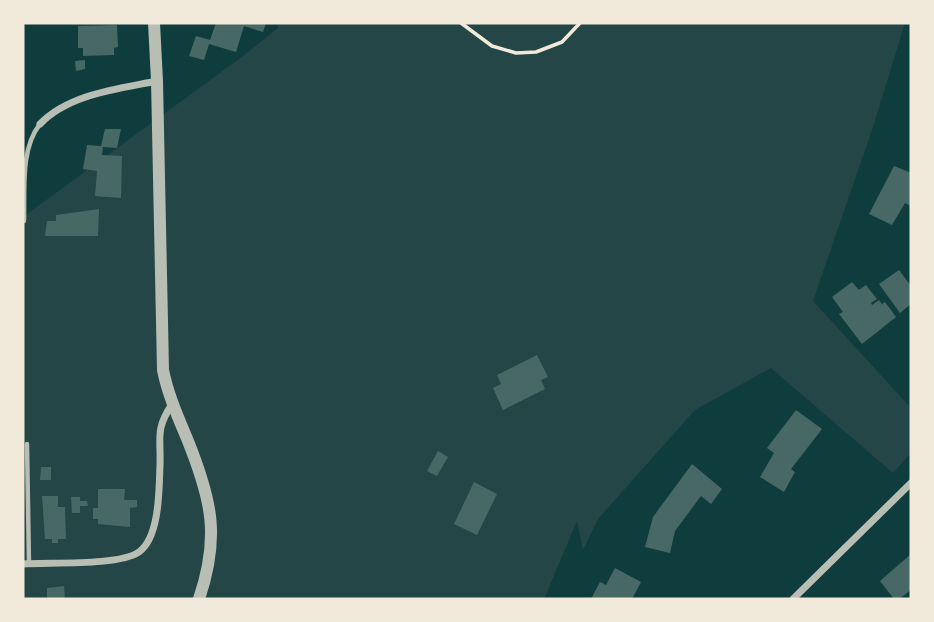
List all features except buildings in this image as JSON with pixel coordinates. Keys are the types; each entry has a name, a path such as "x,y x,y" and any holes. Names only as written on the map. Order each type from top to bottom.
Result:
{"street":[{"path":"153,23 157,81 163,370 172,404 197,466 211,519 212,546 199,599"},
{"path":"40,124 57,110 85,97 157,81"},
{"path":"26,564 118,560 140,551 151,534 158,511 159,430 162,419 172,404"},
{"path":"793,599 911,483"}],"lane":[{"path":"24,221 27,156 30,143 40,124"},
{"path":"26,564 27,444"}],"path":[{"path":"461,23 492,46 516,52 536,52 562,42 580,23"}],"shaded area":[{"path":"277,23 905,23 873,127 813,301 911,408 911,453 893,473 771,368 695,410 598,519 583,550 577,521 544,599 23,599 23,217 243,56 278,28"}]}
